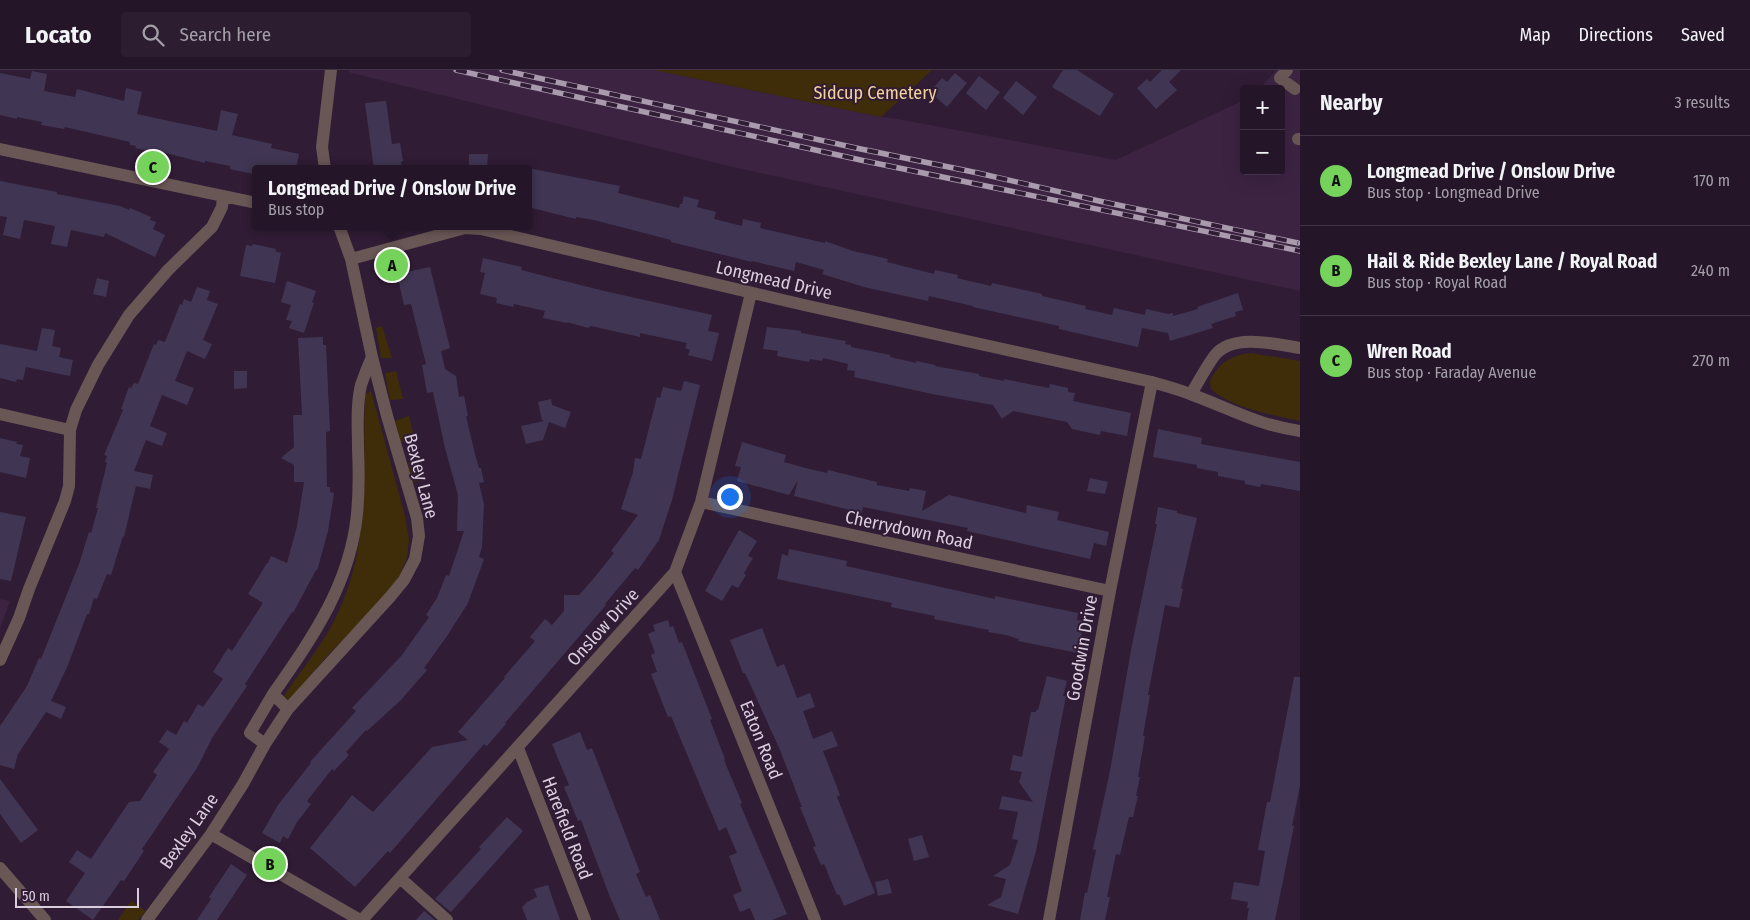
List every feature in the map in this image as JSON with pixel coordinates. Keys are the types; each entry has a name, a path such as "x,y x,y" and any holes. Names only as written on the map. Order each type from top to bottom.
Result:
{"street":[{"path":"324,165 322,147 331,70"},
{"path":"1286,70 1280,78 1294,89"},
{"path":"0,149 252,202"},
{"path":"0,660 20,618 29,590 65,501 69,486 70,430 76,410 94,374 124,323 168,270 212,227 222,208 223,197"},
{"name":"Bexley Lane","path":"147,920 211,834 288,709 395,592 415,559 419,536 417,518 393,438 372,357 351,259 340,230"},
{"name":"Longmead Drive","path":"351,259 457,230"},
{"name":"Longmead Drive","path":"485,230 751,293 1152,382 1190,394 1242,416 1279,428 1300,432"},
{"name":"Onslow Drive","path":"361,920 675,572 701,502 751,293"},
{"path":"1190,394 1216,353 1234,343 1255,341 1300,348"},
{"path":"265,744 250,733 273,694 318,628 333,599 351,544 357,514 357,414 361,386 372,357"},
{"name":"Goodwin Drive","path":"1049,920 1110,591 1152,382"},
{"path":"0,414 70,430"},
{"name":"Cherrydown Road","path":"701,502 1110,591"},
{"name":"Eaton Road","path":"675,572 815,920"},
{"path":"273,694 288,709"},
{"name":"Harefield Road","path":"518,748 584,920"},
{"path":"211,834 361,920"},
{"path":"0,868 45,920"},
{"path":"400,878 447,920"}],"shaded area":[{"path":"349,70 654,70 881,117 1116,160 1240,102 1240,175 1285,175 1285,85 1263,85 1276,70 1300,70 1300,291 733,167 348,72"},
{"path":"0,599 10,601 0,628"}],"green space":[{"name":"Sidcup Cemetery","path":"654,70 932,70 881,117"},
{"path":"382,326 392,358 381,358 376,328"},
{"path":"1251,353 1300,361 1300,421 1241,406 1219,396 1211,389 1210,381 1221,365 1232,358"},
{"path":"396,371 403,399 390,400 385,373"},
{"path":"371,391 405,516 409,540 407,557 400,575 391,590 328,655 289,701 284,696 333,623 354,567 359,539 364,483 365,395"},
{"path":"409,416 415,441 401,442 395,421"},
{"path":"421,458 426,480 413,482 408,463"},
{"path":"131,901 146,911 138,920 118,920"}],"building":[{"path":"1063,70 1077,70 1114,94 1100,116 1052,87"},
{"path":"1162,70 1181,70 1169,82 1177,90 1156,109 1137,88 1147,79 1150,82"},
{"path":"32,71 47,74 44,91 75,97 77,89 124,101 126,88 142,92 137,114 217,131 221,110 238,114 232,135 272,144 271,148 299,154 297,165 252,165 252,174 230,169 230,166 205,161 205,163 158,151 158,153 135,148 136,146 130,145 130,142 65,127 64,129 41,125 42,122 0,115 0,73 30,79"},
{"path":"955,73 967,83 947,107 930,92 942,78 947,82"},
{"path":"979,76 1000,92 986,110 966,93"},
{"path":"1016,81 1037,97 1023,115 1003,98"},
{"path":"386,101 392,144 400,143 403,161 401,165 373,165 365,103"},
{"path":"469,154 488,154 487,165 469,165"},
{"path":"532,169 620,186 618,193 679,208 684,196 699,200 697,207 716,212 714,219 742,226 743,219 761,223 760,228 825,243 825,241 853,251 888,259 887,262 934,274 935,270 958,275 957,278 991,286 992,283 1042,294 1042,296 1086,306 1085,309 1112,315 1114,308 1145,315 1146,309 1168,314 1173,313 1173,316 1198,309 1197,307 1238,293 1243,310 1235,312 1236,316 1211,324 1213,328 1170,341 1168,333 1142,328 1138,347 1059,329 1059,326 929,296 928,301 864,287 822,274 824,270 796,262 794,271 671,242 671,240 594,220 576,217 576,219 532,208"},
{"path":"0,181 120,206 129,210 130,208 151,217 150,220 156,222 153,229 165,235 155,257 105,233 104,237 71,230 67,247 51,244 55,226 24,220 20,239 3,235 7,217 0,216"},
{"path":"253,244 276,249 275,251 281,253 275,283 240,276 246,245 252,246"},
{"path":"483,258 522,267 521,270 604,291 712,315 708,331 719,333 712,361 688,355 690,350 685,348 687,343 640,333 640,337 591,326 588,328 543,318 545,311 514,304 513,307 496,303 497,298 480,294 485,273 480,272"},
{"path":"430,267 450,348 441,351 445,369 456,376 459,397 464,396 468,416 466,416 484,482 479,483 484,504 482,547 479,557 484,559 468,603 424,668 427,670 401,700 366,730 346,752 349,755 334,771 332,769 307,801 311,804 297,822 288,839 283,836 280,843 262,833 278,805 310,762 356,711 352,708 402,655 429,617 426,615 437,598 446,575 449,576 464,531 457,531 458,495 445,448 433,392 427,393 422,365 426,364 411,304 404,305 397,274"},
{"path":"97,278 109,281 106,297 93,294"},
{"path":"287,281 316,291 304,333 289,328 292,321 286,320 291,305 281,302"},
{"path":"197,287 210,291 207,300 218,304 203,340 212,344 205,359 187,351 175,381 194,388 187,405 162,395 150,426 167,433 162,446 146,440 134,471 153,475 150,489 136,486 124,537 111,575 107,574 97,599 94,598 68,665 51,701 66,707 61,719 46,712 18,754 14,769 0,765 0,726 27,686 39,658 41,659 79,564 89,532 91,533 107,463 105,462 107,456 104,455 123,410 121,409 129,387 131,388 134,383 138,384 154,344 156,345 158,340 165,342 180,304 182,305 184,299 191,302"},
{"path":"767,327 801,331 801,333 846,341 845,344 851,345 851,347 890,355 890,357 916,363 916,361 979,374 979,376 1049,388 1050,384 1068,388 1068,392 1075,393 1073,401 1131,413 1127,436 1101,431 1100,435 1072,429 1067,422 1013,411 1002,419 993,405 854,377 855,371 847,370 848,364 823,358 822,361 810,359 809,362 777,356 778,351 763,349"},
{"path":"42,328 55,330 52,346 61,348 59,357 73,360 70,376 26,367 23,380 17,379 16,382 0,378 0,344 37,351"},
{"path":"323,337 323,345 326,345 330,431 326,432 327,487 330,487 330,492 334,493 328,531 317,571 293,613 245,684 247,686 212,738 197,768 142,849 144,851 124,881 121,880 93,920 66,901 85,873 69,862 77,850 91,859 129,802 140,801 157,775 153,772 169,749 159,742 167,730 176,735 184,721 187,723 198,704 203,707 223,679 213,672 228,648 232,651 263,603 248,594 271,556 287,563 297,526 304,482 294,482 294,465 281,458 294,447 293,415 302,415 298,338"},
{"path":"234,371 247,371 247,388 234,389"},
{"path":"684,381 700,385 672,500 659,540 638,570 635,568 487,746 484,744 390,853 388,851 355,887 310,848 352,795 373,812 432,747 468,740 458,732 535,641 530,637 545,619 552,625 564,611 564,595 579,595 594,578 614,553 611,551 638,515 621,509 633,472 635,458 641,459 657,397 660,398 663,387 681,391"},
{"path":"551,399 552,405 571,412 565,428 549,422 543,440 526,444 521,426 544,421 542,420 538,402"},
{"path":"1158,429 1202,438 1201,444 1300,462 1300,491 1261,484 1260,487 1245,484 1245,481 1218,476 1218,472 1197,468 1197,465 1153,457"},
{"path":"0,438 23,445 20,456 30,458 26,478 0,472"},
{"path":"742,442 786,455 784,462 809,469 827,473 828,470 877,482 877,485 909,491 910,488 926,491 922,511 949,495 1026,513 1027,505 1059,512 1057,520 1109,532 1106,546 1094,543 1090,559 967,531 968,528 863,507 862,513 794,496 798,480 789,495 737,481 741,467 735,466"},
{"path":"1090,478 1108,482 1105,494 1087,491"},
{"path":"1158,507 1197,518 1181,588 1183,589 1179,608 1165,605 1148,695 1150,695 1136,796 1138,796 1133,817 1129,817 1120,855 1116,854 1107,897 1110,897 1105,920 1080,920 1096,850 1093,849 1110,771 1131,650 1157,524 1155,524"},
{"path":"0,512 26,517 11,581 0,579"},
{"path":"739,530 757,541 748,556 753,558 738,588 732,585 722,601 705,591"},
{"path":"789,549 847,561 846,566 995,599 995,596 1078,613 1077,620 1084,621 1078,653 1018,641 1019,639 1006,635 988,632 989,630 934,619 935,616 891,607 892,603 777,579 782,554 788,556"},
{"path":"668,620 670,627 673,626 679,643 682,642 712,719 710,720 724,760 742,803 740,804 787,914 772,920 755,920 750,908 740,912 733,895 742,891 729,856 737,853 726,827 719,831 671,716 668,717 651,674 657,672 651,655 655,653 648,634 655,631 653,625"},
{"path":"762,628 777,667 784,664 797,698 810,693 815,707 803,711 813,739 832,731 838,746 823,751 840,795 837,797 875,893 844,906 839,894 837,895 824,864 821,865 813,847 816,846 780,750 745,673 743,673 730,640"},
{"path":"1047,676 1067,681 1063,696 1066,696 1036,851 1018,914 987,905 1001,897 1006,879 993,876 1010,865 1018,840 1012,839 1018,812 999,809 1002,796 1033,802 1019,782 1022,772 1010,770 1013,755 1022,757 1031,712 1038,710"},
{"path":"1294,677 1300,677 1300,786 1292,826 1294,826 1275,920 1247,920 1248,902 1231,899 1234,882 1259,886 1265,851 1258,850 1267,802 1270,802"},
{"path":"580,732 587,750 592,748 640,872 636,874 646,897 650,895 660,920 620,920 610,897 581,820 578,821 564,787 569,785 552,744"},
{"path":"0,779 38,830 21,843 0,814"},
{"path":"507,817 523,831 451,912 435,899 481,849 479,847"},
{"path":"922,835 929,857 914,861 908,839"},
{"path":"231,864 247,875 217,920 197,920 211,899 209,897"},
{"path":"888,879 892,893 878,896 875,882"},
{"path":"548,885 560,920 527,920 522,907 537,897 534,889"},
{"path":"424,911 435,920 416,920"}],"railway":[{"path":"456,70 865,161 1300,251"},
{"path":"502,70 1298,243"}],"place":[{"name":"Wren Road","path":"153,167"},
{"name":"Longmead Drive / Onslow Drive","path":"392,265"},
{"name":"Hail & Ride Bexley Lane / Royal Road","path":"270,864"}]}
